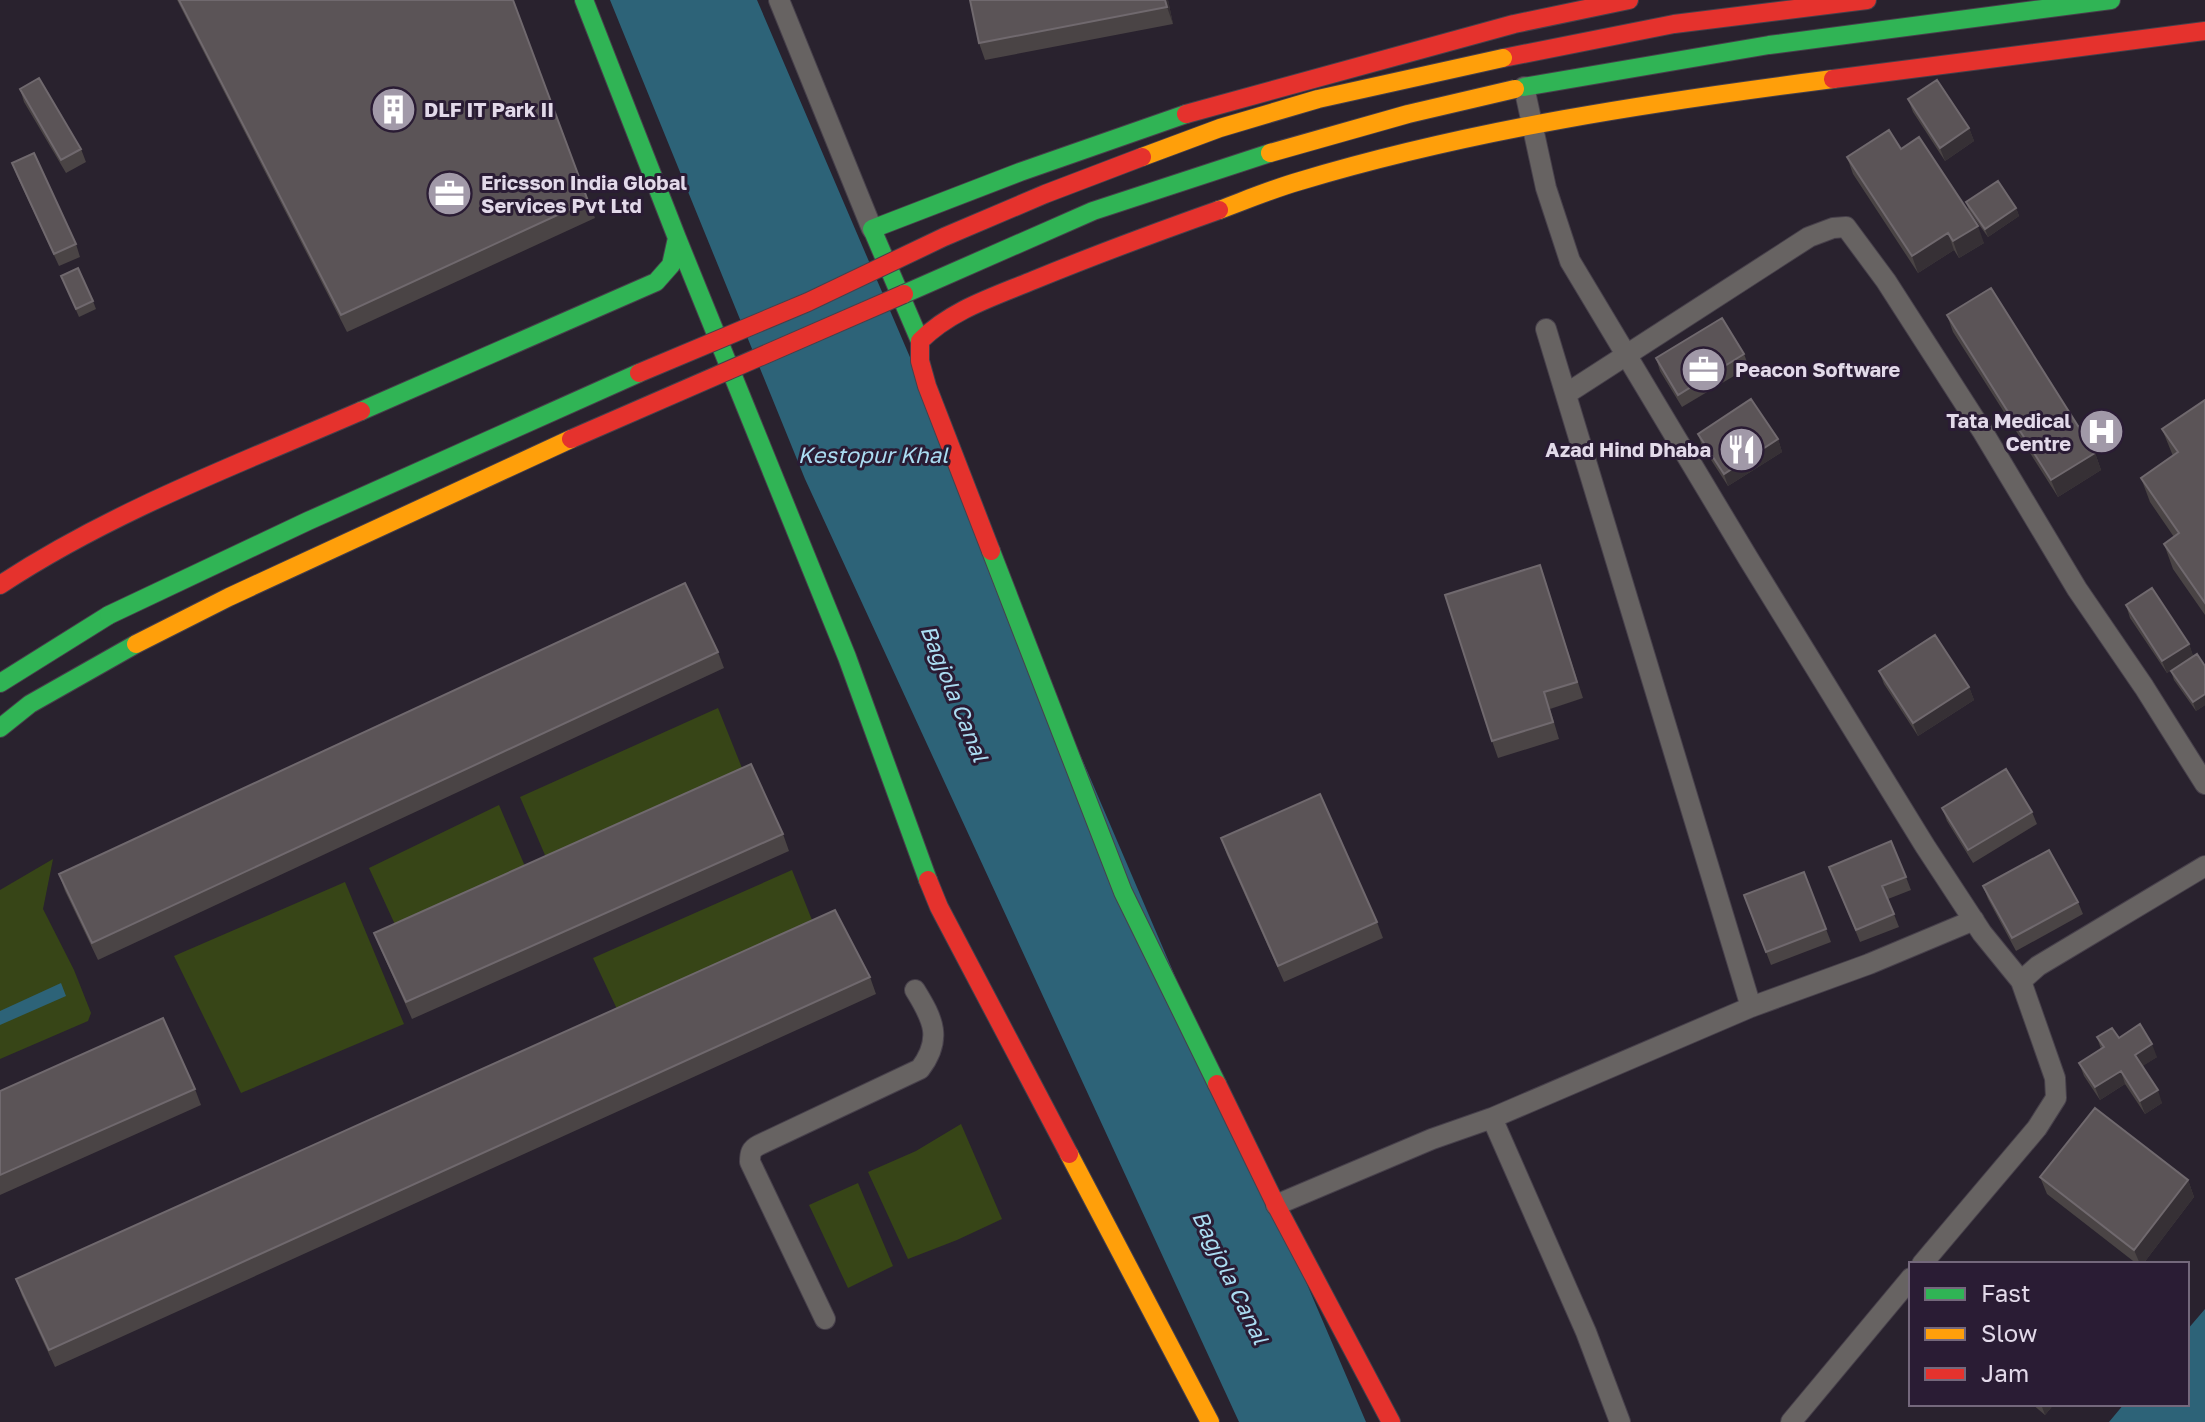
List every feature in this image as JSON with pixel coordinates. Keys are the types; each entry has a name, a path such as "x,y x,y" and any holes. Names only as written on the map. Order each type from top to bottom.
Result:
{"street":[{"path":"584,0 847,657 917,855 939,907 1210,1422"},
{"path":"779,0 920,341 920,361 927,386 1123,892 1276,1205 1391,1422"},
{"path":"872,229 1181,115 1514,24 1629,0"},
{"path":"0,683 109,615 308,521 660,363 808,302 944,237 1045,194 1220,128 1318,99 1674,24 1867,0"},
{"path":"0,728 30,704 136,644 229,597 514,464 1093,211 1273,152 1434,106 1519,88 1769,45 2111,0"},
{"path":"920,341 936,325 966,308 1112,248 1299,181 1532,125 1701,96 2205,31"},
{"path":"1519,88 1532,125 1562,241 1582,282 1748,558 1974,920 2021,981 2055,1078 2056,1098 2037,1128 1924,1262"},
{"path":"1566,394 1809,237 1833,228 1846,227 1895,294 1988,440 2077,589 2205,784"},
{"path":"0,585 38,560 113,519 656,282 671,265 677,238"},
{"path":"1546,329 1751,1007"},
{"path":"2021,981 2038,966 2205,866"},
{"path":"1276,1205 1432,1139 1492,1118 1751,1007 1869,964 1974,920"},
{"path":"825,1319 750,1162 750,1154 759,1145 920,1069 932,1050 935,1037 915,990"},
{"path":"1492,1118 1586,1332 1620,1422"},
{"path":"1791,1422 1909,1280"}],"green space":[{"path":"718,708 746,778 548,862 520,797"},
{"path":"499,805 527,871 398,931 369,868"},
{"path":"53,859 43,909 74,970 91,1013 88,1021 0,1059 0,890"},
{"path":"792,870 818,935 624,1024 593,958"},
{"path":"345,882 404,1024 241,1093 174,956"},
{"path":"961,1124 1002,1219 908,1259 868,1172 916,1151"},
{"path":"858,1183 893,1266 848,1288 809,1205"}],"water":[{"name":"Kestopur Khal","path":"610,0 757,0 1366,1422 1239,1422 805,479"},
{"path":"61,983 66,996 0,1025 0,1011"},
{"path":"2205,1309 2205,1422 2109,1422 2122,1406 2189,1406 2189,1328"}],"building":[{"name":"DLF IT Park II","path":"179,0 513,0 588,201 341,315"},
{"path":"970,0 1165,0 1167,7 979,43"},
{"path":"39,78 81,149 61,160 20,89"},
{"path":"1937,80 1969,128 1940,148 1908,99"},
{"path":"1889,130 1901,149 1919,137 1978,226 1953,241 1948,233 1912,256 1847,157"},
{"path":"34,153 76,244 54,254 12,163"},
{"path":"1998,181 2016,208 1985,229 1966,202"},
{"path":"78,268 93,301 76,309 61,276"},
{"path":"1991,288 2095,453 2051,480 1947,315"},
{"name":"Peacon Software","path":"1722,318 1744,354 1678,395 1656,358"},
{"name":"Azad Hind Dhaba","path":"1751,399 1778,439 1724,474 1698,434"},
{"path":"2205,400 2205,603 2164,544 2179,533 2141,478 2178,452 2162,429"},
{"path":"1540,565 1577,682 1544,692 1553,722 1492,741 1445,595"},
{"path":"685,583 718,652 92,943 59,874"},
{"path":"2152,588 2189,644 2162,661 2126,605"},
{"path":"1935,635 1969,687 1913,723 1879,671"},
{"path":"2197,654 2205,666 2205,694 2193,702 2171,671"},
{"path":"751,764 783,834 406,1002 374,933"},
{"path":"2006,769 2032,812 1968,850 1942,808"},
{"path":"1320,794 1377,922 1278,966 1221,838"},
{"path":"1891,841 1906,877 1882,886 1894,914 1856,930 1829,867"},
{"path":"2049,850 2078,902 2012,938 1983,886"},
{"path":"1804,872 1826,929 1766,952 1744,895"},
{"path":"835,910 870,977 49,1350 16,1279"},
{"path":"163,1018 195,1089 0,1175 0,1091"},
{"path":"2140,1024 2152,1044 2135,1055 2158,1090 2140,1101 2121,1071 2095,1087 2079,1063 2104,1047 2097,1037 2112,1028 2119,1038"},
{"path":"2095,1108 2188,1180 2134,1250 2040,1177"}],"traffic: fast":[{"path":"361,411 656,282 671,265 677,238 584,0"},
{"path":"1524,87 1769,45 2111,0"},
{"path":"920,341 872,229 1020,172 1186,114"},
{"path":"904,294 1093,211 1270,153"},
{"path":"677,238 847,657 928,880"},
{"path":"109,615 308,521 639,373"},
{"path":"991,551 1123,892 1217,1084"},
{"path":"0,683 109,615"},
{"path":"0,728 30,704 136,644"}],"traffic: slow":[{"path":"1142,157 1220,128 1318,99 1503,58"},
{"path":"1219,210 1290,184 1431,146 1564,119 1833,79"},
{"path":"1270,153 1408,114 1515,89"},
{"path":"136,644 229,597 571,439"},
{"path":"1069,1154 1210,1422"}],"traffic: jam":[{"path":"1186,114 1514,24 1629,0"},
{"path":"1503,58 1674,24 1867,0"},
{"path":"1833,79 2205,31"},
{"path":"639,373 808,302 944,237 1142,157"},
{"path":"991,551 927,386 920,361 920,341 945,321 988,299 1219,210"},
{"path":"571,439 904,294"},
{"path":"0,585 131,511 361,411"},
{"path":"928,880 939,907 1069,1154"},
{"path":"1217,1084 1276,1205 1391,1422"}],"place":[{"name":"DLF IT Park II","path":"393,109"},
{"name":"Ericsson India Global Services Pvt Ltd","path":"450,193"},
{"name":"Peacon Software","path":"1704,369"},
{"name":"Tata Medical Centre","path":"2102,431"},
{"name":"Azad Hind Dhaba","path":"1742,449"}],"water label":[{"name":"Bagjola Canal","path":"955,693"},
{"name":"Bagjola Canal","path":"1231,1277"}]}
